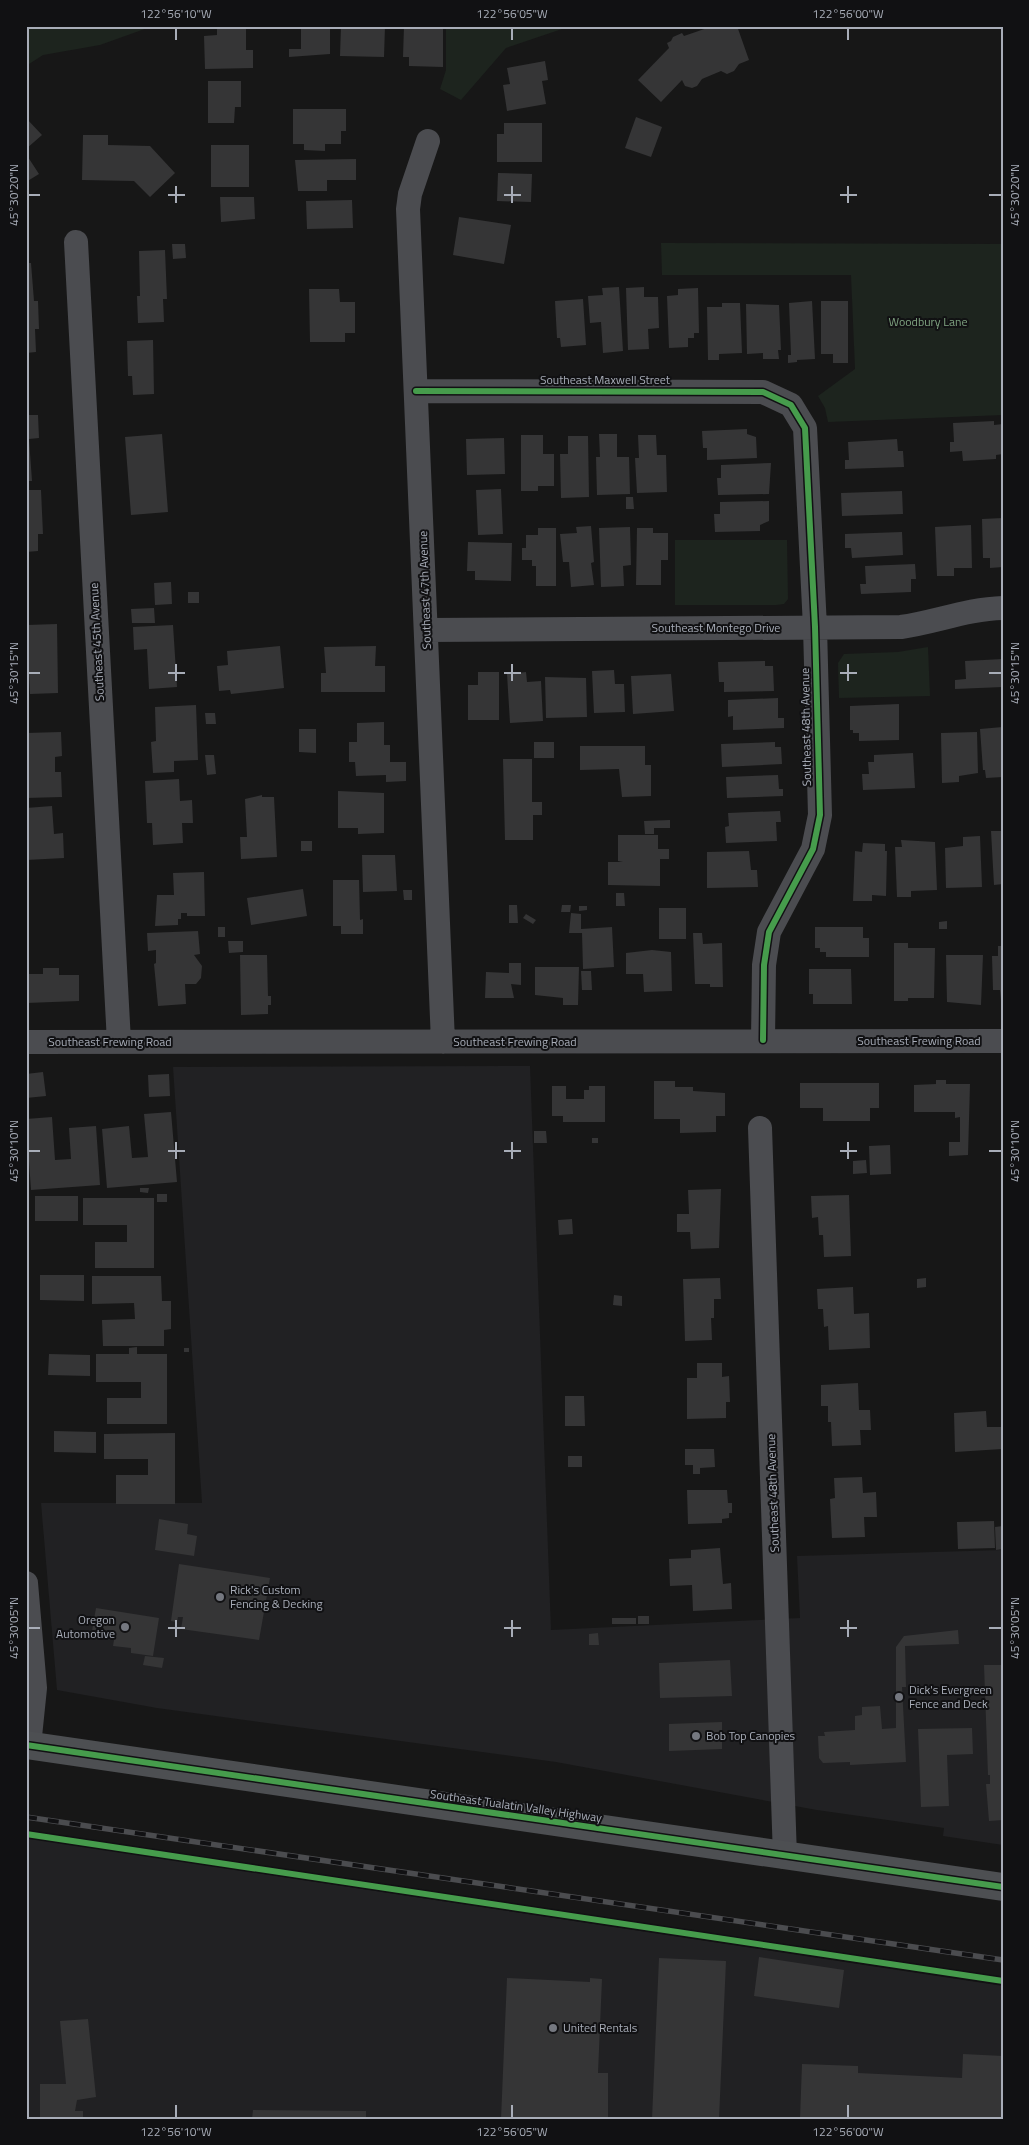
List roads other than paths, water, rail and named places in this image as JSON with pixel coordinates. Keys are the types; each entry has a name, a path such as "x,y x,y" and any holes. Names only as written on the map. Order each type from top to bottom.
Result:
{"main road":[{"name":"Southeast Tualatin Valley Highway","path":"28,1746 785,1857 1003,1887"}],"street":[{"name":"Southeast 47th Avenue","path":"428,141 410,194 408,209 443,1042"},
{"name":"Southeast 45th Avenue","path":"76,242 119,1042"},
{"name":"Southeast Maxwell Street","path":"416,391 763,392 791,405"},
{"name":"Southeast 48th Avenue","path":"763,1040 764,965 769,932 813,849 820,815 815,627 805,428 791,405"},
{"name":"Southeast Montego Drive","path":"426,630 901,627 928,623 960,612 1003,608"},
{"name":"Southeast Frewing Road","path":"26,1042 1003,1041"},
{"name":"Southeast 48th Avenue","path":"760,1128 785,1857"},
{"path":"26,1583 34,1688 28,1746"}],"railway":[{"path":"26,1817 1003,1960"}],"place":[{"name":"Rick's Custom Fencing & Decking","path":"220,1597"},
{"name":"Oregon Automotive","path":"125,1627"},
{"name":"Dick's Evergreen Fence and Deck","path":"899,1697"},
{"name":"Bob Top Canopies","path":"696,1736"},
{"name":"United Rentals","path":"553,2028"}],"park label":[{"name":"Woodbury Lane","path":"928,322"}]}
